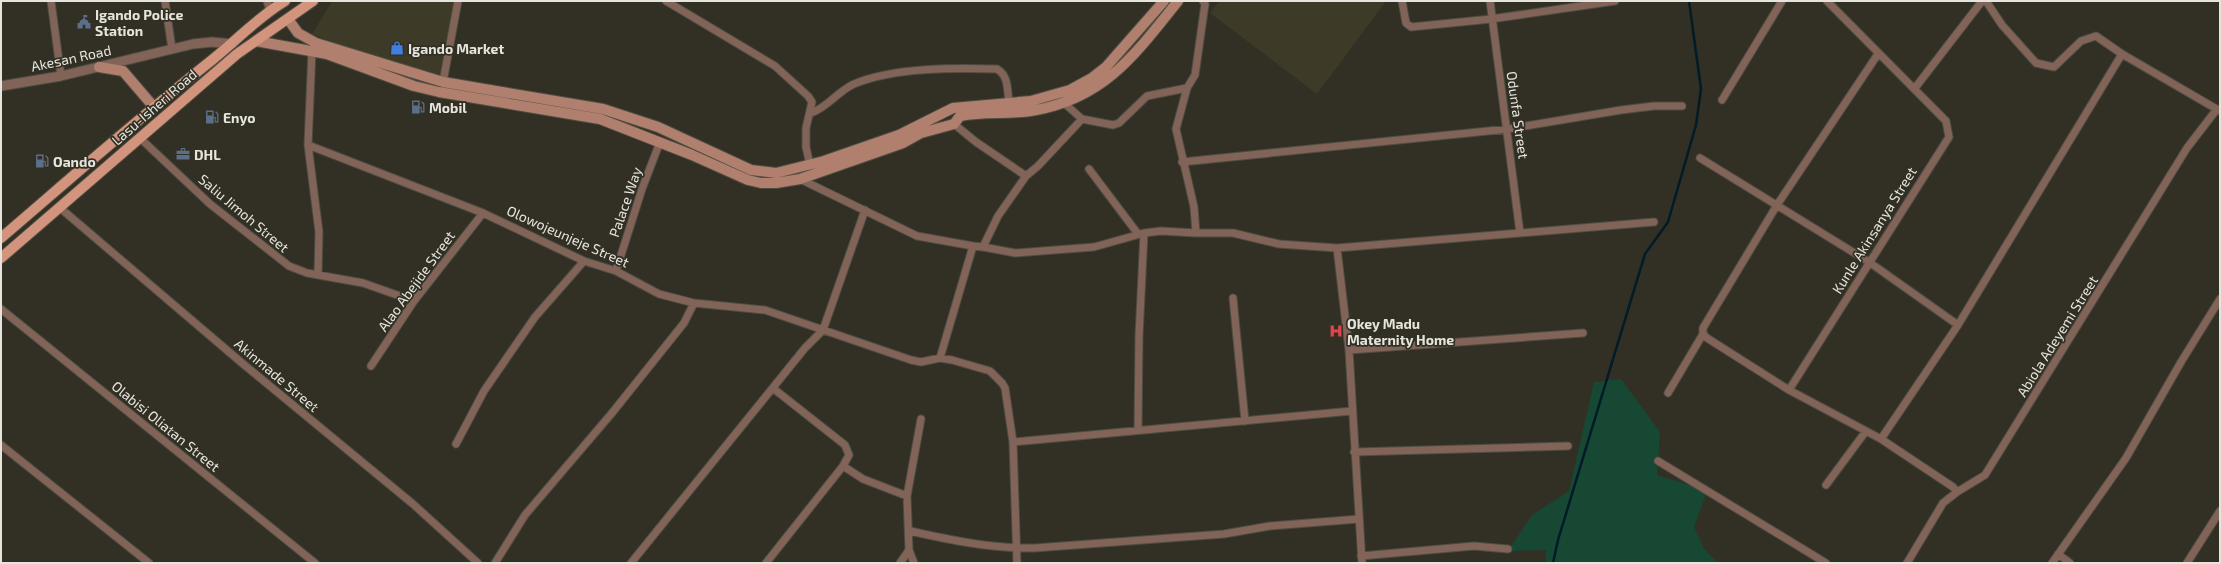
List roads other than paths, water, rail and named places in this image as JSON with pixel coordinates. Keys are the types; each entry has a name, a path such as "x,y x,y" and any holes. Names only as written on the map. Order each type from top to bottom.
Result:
{"main road":[{"name":"Lasu-Isheri Road","path":"1,238 154,106 232,44 268,5 285,1"},
{"name":"Lasu-Isheri Road","path":"1,258 59,207 141,139 237,54 313,1"},
{"path":"288,19 298,33 316,43 443,82 603,109 658,127 751,170 776,173 810,165 899,135 954,108 1031,101 1057,95 1092,78 1116,56 1164,1"},
{"path":"256,42 312,50 439,92 600,119 660,142 748,180 762,183 776,183 800,179 903,143 922,133 954,124 960,116 1035,110 1064,103 1097,88 1118,71 1178,1"},
{"path":"99,67 123,71 154,106"}],"street":[{"path":"51,1 61,76"},
{"path":"165,1 172,49"},
{"path":"443,82 458,1"},
{"path":"666,1 775,66 808,96 812,102 811,113 806,128 806,147 810,165"},
{"path":"1402,1 1406,23 1411,27 1491,19 1613,1"},
{"name":"Odunfa Street","path":"1490,1 1491,19 1508,128 1520,233"},
{"path":"1722,100 1782,1"},
{"name":"Kunle Akinsanya Street","path":"1789,390 1949,137 1946,121 1915,88 1878,54 1827,1"},
{"path":"1915,88 1982,1"},
{"path":"1986,1 2002,25 2036,63 2054,67 2081,41 2096,36 2122,54 2218,110"},
{"path":"1196,233 1194,207 1182,162 1176,123 1187,88 1195,76 1205,2"},
{"name":"Akesan Road","path":"1,86 61,76 172,49 212,42 232,44"},
{"path":"312,50 308,145 319,232 318,274"},
{"path":"1668,394 1703,334 1703,328 1777,205 1878,54"},
{"path":"1881,439 1958,324 2122,54"},
{"path":"811,113 819,110 841,91 854,84 888,75 942,68 998,69 1003,72 1006,78 1009,102"},
{"name":"Akesan Road","path":"1,90 11,85"},
{"path":"1064,103 1082,119 1113,125 1119,123 1147,96 1187,88"},
{"path":"1182,162 1508,128 1654,106 1682,106"},
{"name":"Abiola Adeyemi Street","path":"1907,563 1939,508 1957,492 1985,475 2187,148 2218,110"},
{"path":"983,247 998,216 1026,176 1038,166 1082,119"},
{"path":"954,124 976,142 1026,176"},
{"name":"Saliu Jimoh Street","path":"141,139 210,204 264,249 289,266 307,273 363,283 414,301"},
{"name":"Palace Way","path":"616,271 642,189 660,142"},
{"name":"Olowojeunjeje Street","path":"308,145 483,213 584,261 616,271 659,294 694,303 765,310 911,360 921,362 940,358"},
{"path":"1700,158 1869,262 1958,324"},
{"path":"1089,169 1141,234 1138,430"},
{"path":"800,179 917,236 1015,253 1094,247 1141,234 1161,231 1233,233 1279,244 1337,248 1654,222"},
{"name":"Akinmade Street","path":"59,207 242,364 413,504 478,563"},
{"path":"631,563 774,389 805,348 823,330 865,210"},
{"name":"Alao Abejide Street","path":"371,366 414,301 483,213"},
{"path":"973,246 940,358 983,369 996,375 1004,388 1013,442 1016,563"},
{"path":"1337,248 1350,350 1354,452 1362,559 1474,546 1508,549"},
{"path":"456,444 484,391 535,317 584,261"},
{"path":"1233,298 1245,421"},
{"path":"2052,563 2126,458 2181,362 2220,299"},
{"path":"495,563 529,510 612,413 684,323 694,303"},
{"name":"Olabisi Oliatan Street","path":"1,309 315,563"},
{"path":"1350,350 1583,333"},
{"path":"1703,334 1789,390 1881,439 1953,486 1957,492"},
{"path":"766,563 843,466 849,455 846,445 774,389"},
{"path":"1013,442 1352,411"},
{"path":"914,563 909,550 910,531 907,496 921,419"},
{"path":"1826,485 1866,430"},
{"path":"1,445 149,563"},
{"path":"1354,452 1568,446"},
{"path":"1658,461 1826,563"},
{"path":"843,466 868,481 907,496"},
{"path":"2187,563 2220,512"},
{"path":"910,531 944,538 1015,548 1224,534 1270,526 1359,519"},
{"path":"900,563 909,550"},
{"path":"2058,554 2070,563"}],"waterway":[{"path":"1553,563 1558,540 1645,254 1668,222 1696,125 1701,89 1689,1"}],"place":[{"name":"Igando Police Station","path":"84,22"},
{"name":"Igando Market","path":"397,48"},
{"name":"Mobil","path":"418,107"},
{"name":"Enyo","path":"212,117"},
{"name":"DHL","path":"183,154"},
{"name":"Oando","path":"42,161"},
{"name":"Okey Madu Maternity Home","path":"1336,331"}]}
